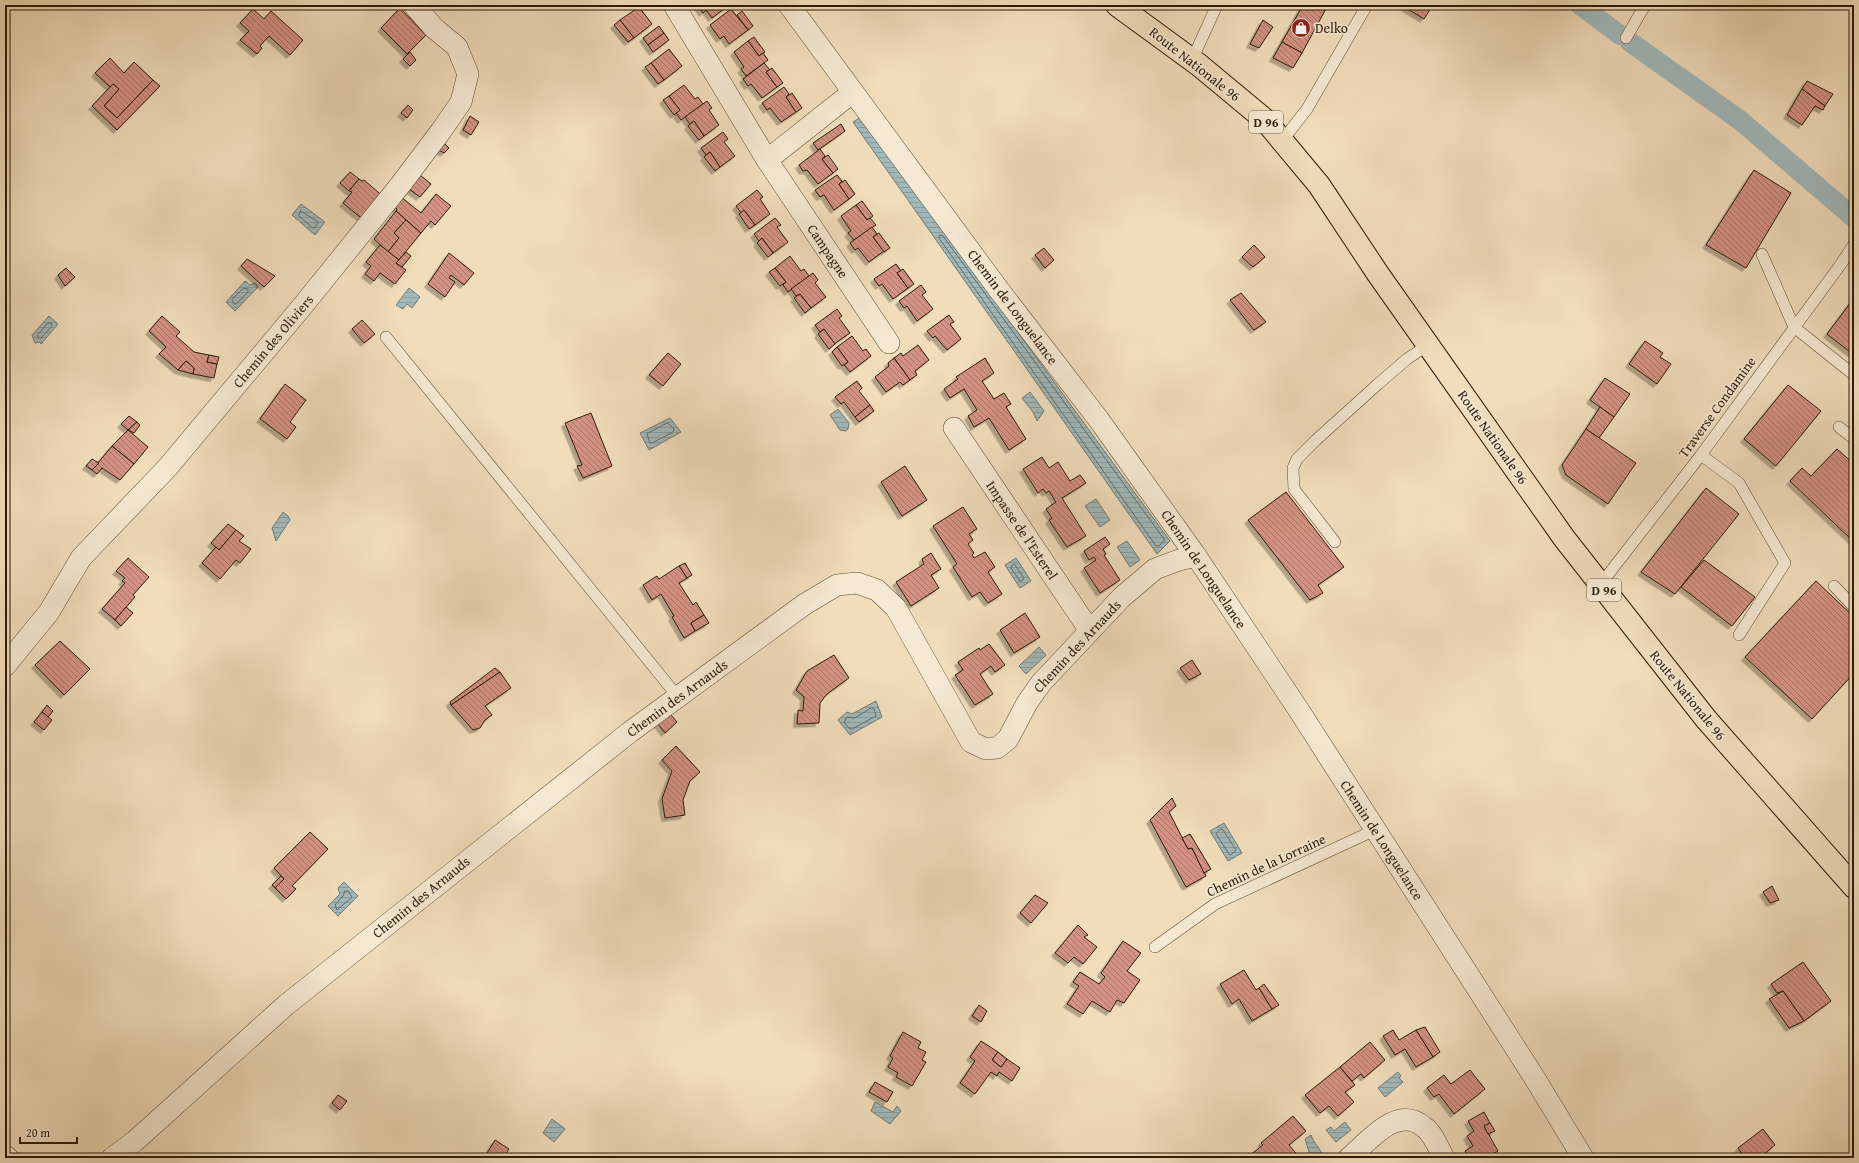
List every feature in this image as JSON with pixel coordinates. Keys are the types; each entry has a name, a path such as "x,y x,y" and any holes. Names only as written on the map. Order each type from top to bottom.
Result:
{"main road":[{"name":"Route Nationale 96","path":"1117,5 1192,60 1264,119 1319,185 1378,274 1564,538 1600,585 1706,719 1854,887"}],"street":[{"name":"Chemin des Oliviers","path":"5,666 49,612 81,558 168,466 305,303 401,184 461,102 468,74 457,47 434,28 414,5"},
{"name":"Campagne","path":"674,5 766,160 889,343"},
{"name":"Chemin de Longuelance","path":"789,5 999,290 1099,420 1196,556 1300,712 1534,1077 1583,1158"},
{"path":"766,160 853,92"},
{"name":"Impasse de l'Esterel","path":"954,428 1090,631"},
{"name":"Chemin des Arnauds","path":"112,1158 135,1141 286,1005 630,732 805,604 837,585 857,583 877,590 896,608 971,742 986,749 997,748 1008,739 1027,703 1040,683 1122,597 1155,569 1179,560 1196,556"},
{"path":"1350,1158 1384,1127 1399,1120 1413,1120 1426,1127 1444,1158"}],"lane":[{"path":"1192,60 1217,5"},
{"path":"1282,141 1307,109 1367,5"},
{"path":"1626,38 1645,5"},
{"name":"Traverse Condamine","path":"1600,585 1701,455 1854,244"},
{"path":"1762,254 1794,327 1854,375"},
{"path":"386,337 678,697"},
{"path":"1335,542 1294,489 1292,480 1293,468 1297,459 1378,384 1408,359 1428,345"},
{"path":"1839,427 1854,439"},
{"path":"1701,455 1739,483 1785,563 1739,635"},
{"path":"1834,586 1854,608"},
{"name":"Chemin de la Lorraine","path":"1155,947 1215,904 1375,830"}],"water":[{"path":"861,117 1170,541 1157,554 853,122"},
{"path":"301,204 325,222 315,235 292,215"},
{"path":"245,281 250,285 255,283 258,287 235,311 226,302"},
{"path":"409,288 420,297 412,308 407,304 403,309 396,305"},
{"path":"49,316 58,324 41,344 40,342 35,343 32,335"},
{"path":"1030,392 1044,411 1037,421 1033,412 1022,398"},
{"path":"838,409 849,423 846,431 840,430 830,415"},
{"path":"670,418 681,432 649,450 640,433"},
{"path":"1096,499 1110,520 1100,527 1085,506"},
{"path":"283,512 290,520 276,541 272,528"},
{"path":"1127,541 1140,560 1130,567 1117,547"},
{"path":"1016,558 1031,581 1020,588 1005,565"},
{"path":"1039,647 1046,655 1026,674 1019,666"},
{"path":"876,701 882,717 850,735 838,720 847,712 852,714"},
{"path":"1224,823 1242,853 1228,861 1210,831"},
{"path":"344,882 358,896 338,916 328,906 340,894 338,888"},
{"path":"1398,1072 1401,1076 1399,1078 1403,1082 1385,1097 1378,1088"},
{"path":"875,1102 893,1112 897,1106 901,1111 890,1124 871,1111"},
{"path":"552,1119 565,1129 554,1142 543,1133"},
{"path":"1345,1122 1351,1130 1336,1142 1326,1130 1331,1127 1334,1131"},
{"path":"1311,1135 1323,1157 1311,1158 1305,1139"}],"building":[{"path":"697,5 729,5 712,18 706,10 703,13"},
{"path":"1303,5 1328,5 1302,53 1282,42"},
{"path":"1401,5 1433,5 1424,19"},
{"path":"639,7 652,24 634,38 620,20"},
{"path":"400,8 426,35 407,54 381,28"},
{"path":"253,9 264,19 271,11 303,40 290,55 269,36 260,46 262,48 257,54 240,40 249,31 240,23"},
{"path":"731,9 748,30 729,44 724,36 720,39 710,25"},
{"path":"742,11 753,26 748,30 737,15"},
{"path":"620,20 634,38 628,42 614,25"},
{"path":"1263,20 1273,27 1259,48 1250,44"},
{"path":"659,26 664,33 648,45 643,38"},
{"path":"664,33 669,40 653,52 648,45"},
{"path":"754,37 765,52 759,56 748,41"},
{"path":"748,41 759,56 763,53 768,60 746,76 741,69 744,67 734,52"},
{"path":"1282,42 1302,53 1293,68 1273,58"},
{"path":"669,49 682,66 664,80 651,63"},
{"path":"410,52 416,60 410,66 403,59"},
{"path":"110,58 124,73 134,62 153,80 117,118 104,106 119,89 113,84 110,87 95,73"},
{"path":"651,63 664,80 658,84 645,67"},
{"path":"764,63 770,70 766,72 777,87 762,98 751,84 748,86 743,79"},
{"path":"772,68 783,83 777,87 766,72"},
{"path":"153,80 160,86 117,130 92,106 113,84 119,89 104,106 117,118"},
{"path":"1807,81 1833,94 1825,106 1802,89"},
{"path":"684,85 695,99 698,97 703,104 681,120 676,113 680,110 669,96"},
{"path":"784,87 789,94 786,97 796,112 781,122 770,108 767,110 762,103"},
{"path":"1802,89 1825,106 1823,110 1815,106 1802,125 1787,115"},
{"path":"792,93 802,108 796,112 786,97"},
{"path":"669,96 680,110 674,115 663,100"},
{"path":"707,101 712,108 709,110 719,125 704,136 694,121 690,124 685,117"},
{"path":"408,105 413,110 407,118 401,113"},
{"path":"470,116 479,122 471,135 463,130"},
{"path":"694,121 704,136 699,140 688,126"},
{"path":"841,124 845,131 818,150 813,143"},
{"path":"723,132 728,139 724,142 735,156 720,167 710,152 706,155 701,148"},
{"path":"444,143 449,148 444,153 439,150"},
{"path":"820,149 825,156 822,159 833,173 818,184 807,170 803,171 799,165"},
{"path":"710,152 720,167 715,171 704,157"},
{"path":"828,155 838,169 833,173 822,159"},
{"path":"1754,170 1791,193 1746,268 1706,245"},
{"path":"350,172 359,179 349,191 340,183"},
{"path":"420,175 431,184 420,197 409,189"},
{"path":"837,175 842,181 839,184 849,199 834,210 824,195 820,197 815,190"},
{"path":"359,179 362,181 364,180 386,199 366,222 343,203 352,192 349,191"},
{"path":"845,180 855,194 849,199 839,184"},
{"path":"757,190 763,197 760,199 770,214 755,225 744,210 741,213 736,206"},
{"path":"436,194 451,206 435,225 431,221 421,233 396,211 397,209 393,206 401,197 421,213"},
{"path":"862,201 873,216 867,220 856,205"},
{"path":"856,205 867,220 870,218 876,225 854,240 848,233 851,231 841,216"},
{"path":"744,210 755,225 749,229 739,214"},
{"path":"396,211 406,220 394,233 399,238 388,252 374,239"},
{"path":"775,218 781,225 777,227 788,242 773,253 762,238 759,241 754,234"},
{"path":"406,220 421,233 399,260 388,252 399,238 394,233"},
{"path":"872,227 877,234 873,237 884,251 869,262 858,248 855,250 850,243"},
{"path":"879,233 890,248 884,252 873,237"},
{"path":"762,238 773,253 768,257 757,243"},
{"path":"380,245 399,260 396,263 406,270 395,284 380,273 374,281 365,274 371,266 366,262"},
{"path":"1254,245 1265,257 1253,267 1242,257"},
{"path":"1044,248 1054,260 1045,268 1035,255"},
{"path":"406,252 411,256 402,267 396,263"},
{"path":"449,253 474,273 464,285 451,275 449,278 455,282 445,297 428,284"},
{"path":"790,256 801,271 804,269 809,276 788,292 783,285 786,282 775,268"},
{"path":"247,259 275,276 264,287 241,266"},
{"path":"896,264 901,271 897,273 908,288 893,299 882,284 879,286 874,279"},
{"path":"66,268 75,277 65,286 58,275"},
{"path":"775,268 786,282 780,286 769,272"},
{"path":"903,269 914,284 908,288 897,273"},
{"path":"813,273 818,280 815,283 826,297 811,308 800,294 796,296 791,289"},
{"path":"921,285 926,292 922,295 933,309 917,321 907,306 904,308 899,301"},
{"path":"1241,293 1266,322 1254,330 1230,300"},
{"path":"800,294 811,308 805,313 794,298"},
{"path":"1854,298 1854,355 1827,334"},
{"path":"837,309 842,316 839,318 850,333 834,344 824,329 820,332 815,325"},
{"path":"949,315 954,322 950,324 961,339 947,350 935,336 933,338 927,331"},
{"path":"162,316 180,332 176,336 194,352 209,355 207,362 217,364 214,378 193,374 194,368 186,361 178,370 159,354 166,347 149,331"},
{"path":"362,320 375,334 364,343 352,329"},
{"path":"824,329 835,344 829,349 818,334"},
{"path":"852,336 863,351 866,349 871,356 850,372 844,365 848,362 837,347"},
{"path":"1645,341 1663,353 1660,357 1671,364 1657,384 1629,364"},
{"path":"918,345 929,360 915,371 917,375 910,380 894,358 901,353 903,356"},
{"path":"837,347 848,362 842,366 832,352"},
{"path":"668,353 681,364 663,386 649,375"},
{"path":"209,355 219,357 217,364 207,362"},
{"path":"894,358 910,380 903,385 900,382 886,392 875,377 889,366 888,363"},
{"path":"985,358 994,373 982,381 994,399 1004,393 1011,404 1006,407 1026,439 1009,450 989,418 974,427 968,416 977,410 964,389 950,398 944,389 958,379 956,377"},
{"path":"186,361 194,368 193,374 178,370"},
{"path":"1605,378 1630,394 1614,417 1590,400"},
{"path":"857,381 862,388 859,391 870,405 855,417 844,402 841,404 835,397"},
{"path":"285,384 306,400 290,422 296,427 287,439 260,419"},
{"path":"1788,385 1821,411 1776,466 1744,439"},
{"path":"870,405 874,411 859,422 855,417"},
{"path":"1600,407 1614,417 1599,438 1586,429"},
{"path":"591,413 612,466 583,478 577,466 582,465 565,423"},
{"path":"129,416 137,422 128,430 121,424"},
{"path":"137,422 140,425 134,433 128,430"},
{"path":"1586,429 1636,463 1608,504 1566,475 1562,465"},
{"path":"128,430 148,447 134,464 112,446"},
{"path":"112,446 134,464 120,480 102,468 97,474 92,470"},
{"path":"1837,449 1854,464 1854,542 1790,481 1802,468 1811,476"},
{"path":"1042,457 1049,468 1058,462 1070,481 1080,475 1086,483 1062,498 1086,536 1067,547 1049,520 1052,518 1046,509 1056,502 1049,491 1046,493 1043,489 1038,493 1023,469"},
{"path":"92,459 99,463 92,470 86,466"},
{"path":"905,466 927,500 902,516 881,482"},
{"path":"1706,488 1739,514 1675,594 1641,572"},
{"path":"1286,492 1344,567 1318,585 1323,593 1310,600 1248,520"},
{"path":"963,507 977,529 969,534 973,540 968,544 974,553 972,555 974,558 985,552 995,567 988,572 1002,594 988,603 980,592 972,597 953,567 957,564 933,526"},
{"path":"228,524 236,530 219,550 211,543"},
{"path":"236,530 244,536 239,541 251,549 240,563 236,560 220,579 202,563 216,547 219,550"},
{"path":"1105,537 1110,544 1103,549 1106,554 1104,555 1120,580 1100,593 1084,568 1096,560 1094,557 1089,560 1084,551"},
{"path":"931,553 941,569 931,575 939,588 911,606 896,582 924,564 922,559"},
{"path":"128,558 149,577 133,595 135,597 115,620 102,609 125,583 122,581 125,578 116,571"},
{"path":"1704,560 1755,597 1732,626 1681,587"},
{"path":"685,563 692,575 687,578 679,566"},
{"path":"679,566 687,578 679,583 693,605 696,602 704,615 691,623 695,631 684,638 672,617 674,616 661,594 652,600 643,585 657,576 659,579"},
{"path":"1816,581 1854,617 1854,673 1812,719 1745,657"},
{"path":"126,607 133,613 121,626 115,620"},
{"path":"1025,613 1040,637 1014,653 1000,630"},
{"path":"704,615 709,623 695,631 691,623"},
{"path":"60,641 90,669 64,695 35,665"},
{"path":"989,644 1005,665 995,672 991,666 980,674 993,694 975,705 955,675 963,670 958,662 979,648 980,650"},
{"path":"834,655 849,678 827,694 820,703 819,723 797,724 798,710 803,711 804,697 796,690 807,671"},
{"path":"1192,660 1201,674 1189,680 1180,668"},
{"path":"495,668 500,672 451,705 450,702"},
{"path":"500,672 511,688 485,706 492,715 485,720 480,728 473,730 451,705"},
{"path":"47,705 53,711 48,717 42,712"},
{"path":"42,712 52,720 44,730 34,722"},
{"path":"671,715 677,722 665,733 658,724"},
{"path":"676,746 700,772 690,781 683,800 685,815 665,818 662,799 672,771 662,760"},
{"path":"1172,798 1176,806 1169,812 1188,849 1192,848 1206,876 1186,887 1150,820"},
{"path":"310,832 328,849 292,886 296,889 286,899 275,888 284,879 274,868"},
{"path":"1190,834 1211,869 1204,873 1192,848 1188,849 1182,838"},
{"path":"281,876 284,879 275,888 272,885"},
{"path":"1772,886 1779,900 1770,903 1763,892"},
{"path":"1035,895 1048,903 1031,923 1020,913"},
{"path":"1078,925 1088,935 1084,937 1097,947 1083,964 1074,957 1068,963 1055,953"},
{"path":"1123,941 1141,953 1127,971 1140,980 1124,1003 1117,1000 1110,1012 1092,1001 1083,1014 1067,1004 1079,986 1073,982 1080,972 1099,984 1105,977 1101,973"},
{"path":"1803,962 1831,1001 1804,1021 1783,991 1777,993 1771,984"},
{"path":"1244,970 1256,990 1259,988 1272,1009 1252,1021 1239,999 1232,1004 1220,984"},
{"path":"1264,984 1279,1005 1272,1009 1259,988"},
{"path":"1783,991 1804,1021 1789,1028 1769,999"},
{"path":"979,1005 987,1011 981,1022 972,1016"},
{"path":"1425,1027 1440,1052 1433,1057 1416,1030"},
{"path":"1393,1030 1399,1040 1416,1030 1433,1057 1416,1067 1405,1049 1395,1055 1383,1036"},
{"path":"903,1032 921,1042 918,1048 926,1052 922,1060 926,1062 912,1086 896,1077 898,1073 888,1067 893,1058 890,1056"},
{"path":"981,1041 998,1052 992,1060 1001,1067 1007,1059 1020,1068 1012,1081 999,1072 997,1076 991,1072 975,1094 960,1083 975,1061 970,1057"},
{"path":"1370,1042 1385,1060 1364,1078 1361,1074 1352,1081 1340,1067"},
{"path":"998,1052 1007,1059 1001,1067 992,1060"},
{"path":"1340,1067 1355,1085 1345,1092 1354,1102 1338,1116 1329,1106 1320,1113 1305,1095"},
{"path":"1470,1070 1485,1089 1454,1114 1439,1094 1434,1097 1427,1088 1444,1075 1451,1084"},
{"path":"875,1082 893,1092 887,1102 869,1092"},
{"path":"338,1095 347,1101 340,1110 332,1103"},
{"path":"1484,1112 1490,1123 1484,1126 1498,1151 1486,1158 1470,1158 1465,1151 1473,1146 1467,1136 1474,1131 1468,1121"},
{"path":"1293,1116 1306,1131 1289,1145 1300,1158 1252,1158 1250,1155 1263,1145 1261,1143"},
{"path":"1490,1123 1495,1131 1488,1134 1484,1126"},
{"path":"1763,1129 1775,1145 1762,1156 1763,1158 1745,1158 1738,1148"},
{"path":"495,1140 509,1149 503,1158 491,1158 486,1155"}],"waterway":[{"path":"1580,5 1620,35"},
{"path":"1630,42 1741,121 1854,218"}],"place":[{"name":"Delko","path":"1301,28"}]}
